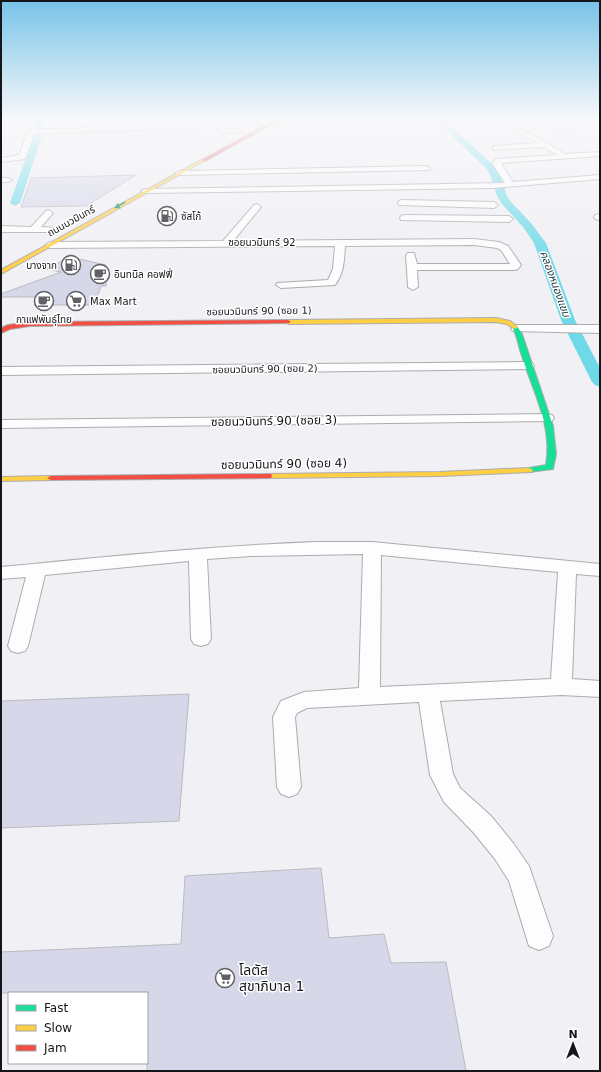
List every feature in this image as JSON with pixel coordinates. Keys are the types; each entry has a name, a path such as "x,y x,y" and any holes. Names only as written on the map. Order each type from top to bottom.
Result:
{"main road":[{"name":"ถนนนวมินทร์","path":"1,272 50,245 142,185 170,170"},
{"name":"ถนนนวมินทร์","path":"142,185 185,170"},
{"name":"ถนนนวมินทร์","path":"35,241 59,228"},
{"name":"ซอยนวมินทร์ 90 (ซอย 1)","path":"1,331 8,327 30,324 488,320 506,321 513,324 517,329"},
{"path":"517,329 528,366 547,418"},
{"name":"ซอยนวมินทร์ 90 (ซอย 4)","path":"1,479 440,474 536,470 550,467 553,462 553,450 547,418"}],"street":[{"path":"179,173 326,170"},
{"path":"500,170 509,185"},
{"path":"142,185 472,187 600,177"},
{"path":"402,203 494,205"},
{"path":"457,204 461,219 474,242"},
{"path":"226,242 257,207"},
{"path":"33,230 49,213"},
{"path":"404,218 509,219"},
{"path":"1,230 59,228"},
{"path":"142,244 153,235"},
{"name":"ซอยนวมินทร์ 92","path":"50,245 226,242 474,242 488,243 505,248 516,265 514,267 412,267"},
{"path":"281,285 331,283 336,278 340,242"},
{"path":"410,242 413,287"},
{"path":"517,329 600,329"},
{"name":"ซอยนวมินทร์ 90 (ซอย 2)","path":"1,371 528,366"},
{"name":"ซอยนวมินทร์ 90 (ซอย 3)","path":"1,424 547,418"},
{"path":"369,696 372,548"},
{"path":"1,573 198,554 280,549 372,548 600,570"},
{"path":"198,554 201,638"},
{"path":"562,687 567,567"},
{"path":"18,646 37,569"},
{"path":"289,787 284,717 289,707 304,700 562,687 600,688"},
{"path":"428,694 442,775 452,795 504,851 520,875 539,936"}],"building":[{"path":"136,175 86,206 21,207 31,178"},
{"path":"70,257 106,265 106,286 101,286 94,305 34,305 39,297 1,297 1,294 61,272 46,269"},
{"path":"189,694 179,821 1,828 1,701"},
{"name":"โลตัส สุขาภิบาล 1","path":"321,868 329,938 384,934 391,963 446,962 466,1071 147,1071 148,992 1,993 1,952 181,944 185,876"}],"waterway":[{"path":"15,203 26,170"},
{"name":"คลองหนองแขม","path":"492,170 495,175 502,196 507,204 527,225 540,243 568,320 600,382"}],"traffic: fast":[{"path":"515,327 520,337 525,356 545,411 552,440 550,467 529,470"}],"traffic: slow":[{"path":"1,272 186,170"},
{"path":"288,322 496,320 508,322 515,327"},
{"path":"268,476 440,474 529,470"},
{"path":"1,479 51,478"}],"traffic: jam":[{"path":"1,331 8,327 30,324 288,322"},
{"path":"51,478 268,476"}],"place":[{"name":"ซัสโก้","path":"167,216"},
{"name":"บางจาก","path":"71,265"},
{"name":"อินทนิล คอฟฟี่","path":"100,274"},
{"name":"กาแฟพันธุ์ไทย","path":"44,301"},
{"name":"Max Mart","path":"76,301"},
{"name":"โลตัส สุขาภิบาล 1","path":"225,978"}]}
